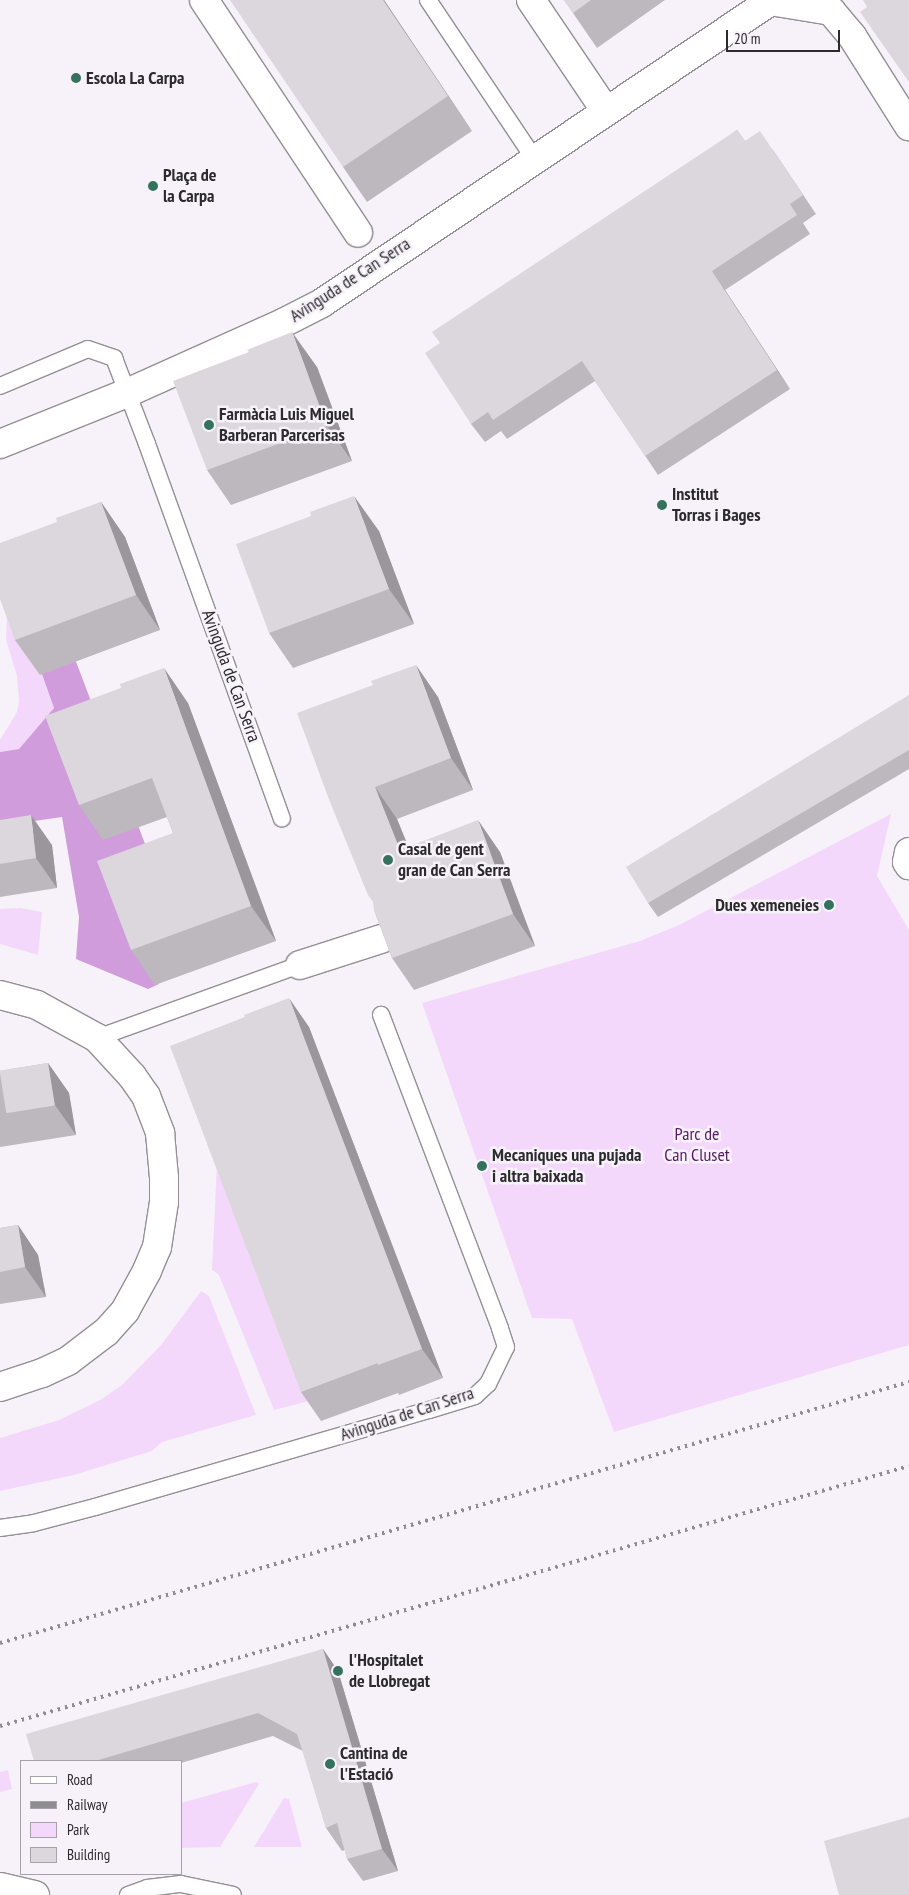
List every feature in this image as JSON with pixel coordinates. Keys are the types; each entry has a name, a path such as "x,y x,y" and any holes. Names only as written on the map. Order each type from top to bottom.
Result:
{"street":[{"name":"Avinguda de Can Serra","path":"204,0 358,233"},
{"path":"531,0 606,112"},
{"name":"Avinguda de Can Serra","path":"0,444 127,393 283,323 322,302 771,0"},
{"path":"771,0 831,11 852,36 909,126"},
{"path":"909,852 907,862 909,865"},
{"path":"300,964 381,939"},
{"path":"0,995 37,1005 97,1038 132,1076 146,1096 160,1133 164,1202 158,1247 148,1271 125,1311 106,1332 68,1360 42,1373 0,1387"},
{"path":"0,1887 35,1895"}],"lane":[{"path":"428,0 535,160"},
{"path":"0,386 88,349 114,358 127,393"},
{"name":"Avinguda de Can Serra","path":"127,393 148,444 282,818"},
{"path":"97,1038 300,964"},
{"name":"Avinguda de Can Serra","path":"0,1528 95,1507 429,1410 475,1396 488,1384 506,1347 381,1015"},
{"path":"128,1895 147,1888 181,1884 233,1895"}],"green space":[{"path":"7,613 38,663 54,708 19,749 0,752 0,740 17,712 19,701 17,676 6,640"},
{"name":"Parc de Can Cluset","path":"891,814 877,876 909,930 909,1345 614,1432 572,1319 532,1318 422,1003 640,941 679,925"},
{"path":"21,908 42,912 38,955 0,944 0,909"},
{"path":"217,1163 317,1399 274,1410 219,1275 212,1270"},
{"path":"201,1291 209,1296 256,1415 162,1442 152,1451 74,1475 0,1491 0,1438 59,1420 100,1400 122,1385 162,1344"},
{"path":"8,1770 12,1789 0,1792 0,1772"},
{"path":"256,1782 259,1784 220,1847 182,1848 182,1803"},
{"path":"284,1798 289,1799 302,1847 254,1847"}],"shaded area":[{"path":"72,651 161,886 127,899 159,984 148,989 76,959 79,917 62,817 0,826 0,752 19,749 54,708 38,663"}],"building":[{"path":"230,0 383,0 448,96 343,167"},
{"path":"564,0 591,0 573,13"},
{"path":"863,0 909,0 909,82 860,12 867,7"},
{"path":"737,130 745,141 760,131 803,195 790,204 797,215 712,271 777,370 645,456 582,361 493,420 488,412 471,424 425,353 440,343 432,332"},
{"path":"292,332 327,426 207,470 173,381 249,352 247,350"},
{"path":"354,496 389,589 269,633 236,544 311,516 310,512"},
{"path":"101,502 136,595 15,640 0,599 0,543 57,522 56,518"},
{"path":"416,665 451,758 375,787 400,850 478,820 513,914 392,958 374,910 373,902 368,895 330,802 297,713 373,685 371,681"},
{"path":"164,668 251,906 131,950 97,861 173,833 152,778 79,805 45,716 121,688 120,684"},
{"path":"909,695 909,750 648,903 626,867"},
{"path":"31,815 36,858 0,864 0,820"},
{"path":"289,998 422,1349 378,1365 378,1363 301,1392 170,1046"},
{"path":"48,1063 55,1105 6,1113 0,1071"},
{"path":"18,1225 25,1267 0,1272 0,1228"},
{"path":"323,1649 382,1849 347,1859 337,1823 326,1828 297,1734 258,1713 98,1760 34,1760 26,1734"},
{"path":"909,1817 909,1895 839,1895 824,1841"}],"railway":[{"path":"0,1643 909,1382"},
{"path":"0,1726 909,1466"}],"place":[{"name":"Escola La Carpa","path":"76,78"},
{"name":"Plaça de la Carpa","path":"153,186"},
{"name":"Farmàcia Luis Miguel Barberan Parcerisas","path":"209,425"},
{"name":"Institut Torras i Bages","path":"662,505"},
{"name":"Casal de gent gran de Can Serra","path":"388,860"},
{"name":"Dues xemeneies","path":"829,905"},
{"name":"Mecaniques una pujada i altra baixada","path":"482,1166"},
{"name":"l'Hospitalet de Llobregat","path":"338,1671"},
{"name":"Cantina de l'Estació","path":"330,1764"}]}
